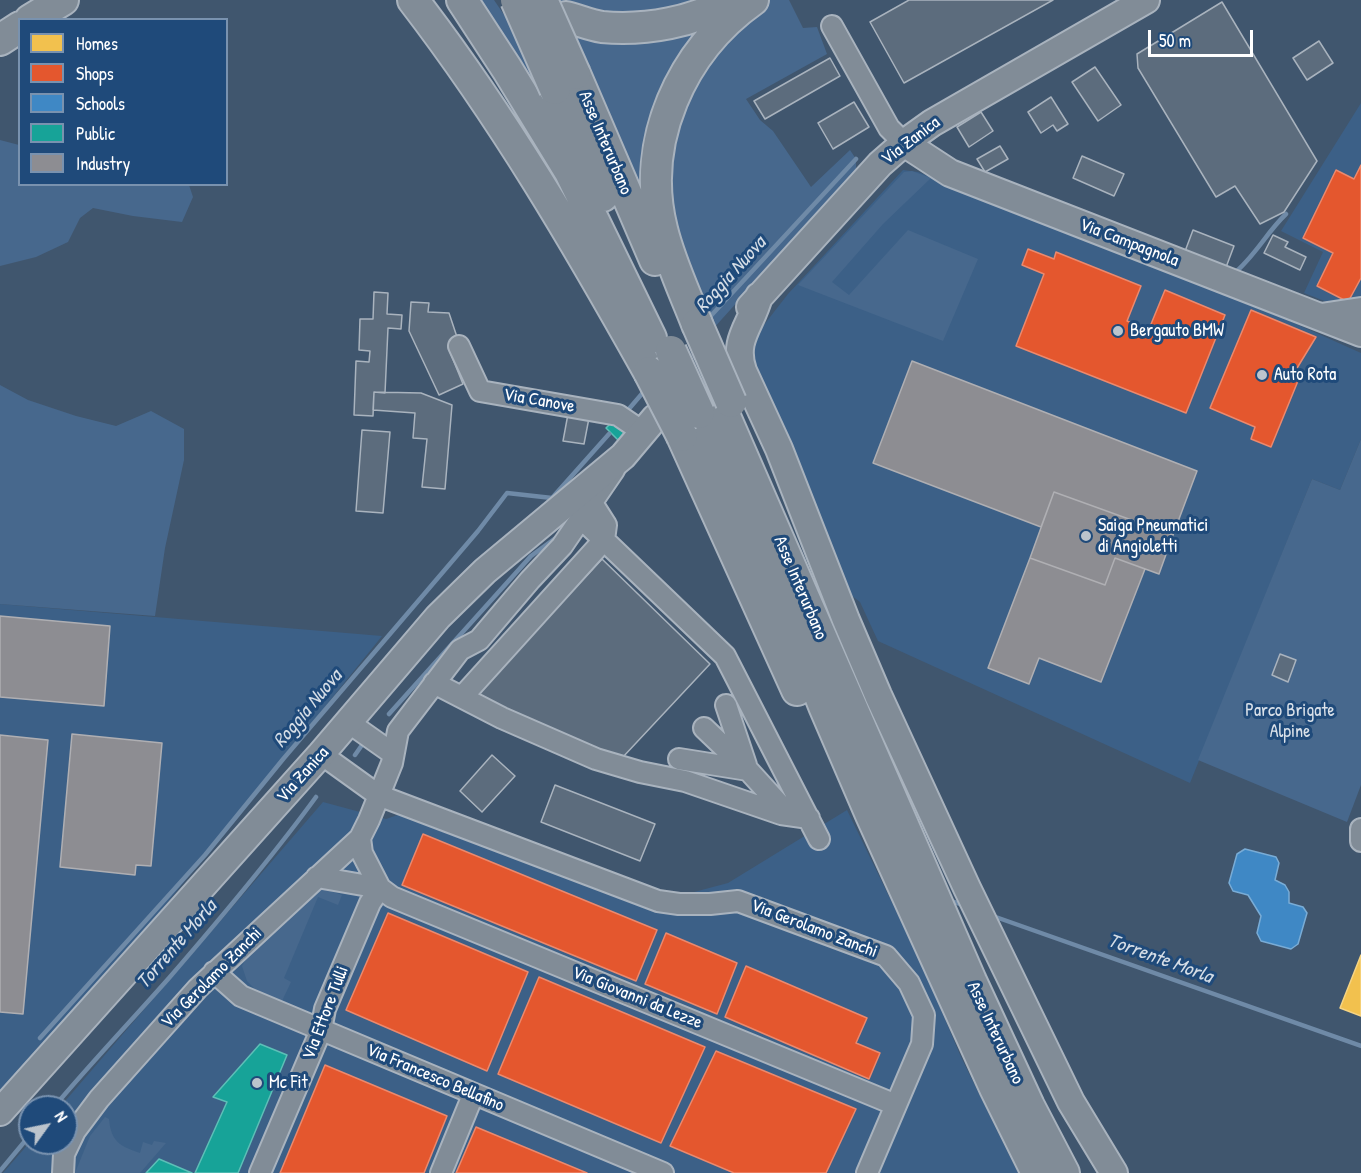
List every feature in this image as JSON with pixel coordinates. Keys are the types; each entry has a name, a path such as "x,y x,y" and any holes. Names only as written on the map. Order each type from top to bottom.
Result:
{"highway":[{"path":"33,18 63,0"},
{"path":"413,0 472,80 574,239 682,347"},
{"path":"451,0 594,220 682,347"},
{"path":"462,0 542,124 594,220"},
{"name":"Asse Interurbano","path":"516,0 565,81 682,347 704,416 786,642 802,674 824,706 999,1098 1037,1173"},
{"name":"Asse Interurbano","path":"542,0 565,81"},
{"path":"566,17 600,27 640,27 701,14 732,0"},
{"path":"753,0 703,46 677,86 668,108 659,149 656,191 661,228 679,279 682,347 801,699 831,755 871,815"},
{"path":"0,40 18,28"},
{"name":"Asse Interurbano","path":"704,416 747,464 971,981 1029,1106 1065,1173"},
{"path":"971,981 1005,1036 1077,1173"}],"main road":[{"name":"Via Zanica","path":"682,347 759,296 880,164 903,143 956,108 1146,0"},
{"name":"Via Campagnola","path":"903,143 950,173 1361,333"},
{"path":"759,296 755,312 740,343 739,361 742,371 779,449 850,631 967,888 1071,1102 1114,1173"},
{"path":"1321,317 1361,311"},
{"name":"Via Zanica","path":"0,1112 321,754 432,624 468,587 623,456 636,422"}],"street":[{"path":"832,26 889,128 903,143"},
{"name":"Via Canove","path":"459,346 480,391 636,422"},
{"name":"Via Zanica","path":"392,753 398,731 434,683 460,650 479,640 562,546 623,456"},
{"path":"587,511 604,540 725,656 799,817"},
{"path":"470,702 604,540"},
{"path":"434,683 470,702 596,759 640,772 685,781 781,814 799,817"},
{"path":"726,705 748,770"},
{"path":"348,722 392,753"},
{"path":"704,728 799,817 819,839"},
{"name":"Via Gerolamo Zanchi","path":"63,1173 64,1154 88,1111 214,972 360,838 392,763 392,753"},
{"name":"Via Gerolamo Zanchi","path":"321,754 378,795 658,901 689,904 738,901 886,956 909,983 924,1015 922,1044 867,1173"},
{"path":"679,759 748,770"},
{"path":"1361,828 1361,841"},
{"path":"360,838 362,853 380,888"},
{"name":"Via Giovanni da Lezze","path":"317,877 380,888 392,897 896,1105"},
{"name":"Via Ettore Tulli","path":"260,1173 321,1030 326,1009 370,903 380,888"},
{"name":"Via Francesco Bellafino","path":"214,972 241,996 663,1173"},
{"path":"441,1173 473,1095"}],"shaded area":[{"path":"1361,103 1361,302 1340,307 1304,293 1323,252 1281,231"},
{"path":"903,170 918,172 1285,319 1361,353 1361,439 1340,490 1312,479 1190,783 878,641 860,602 847,592 742,353 788,294"},
{"path":"0,604 382,636 138,939 0,1101"},
{"path":"323,802 386,819 427,805 679,896 728,883 847,810 919,958 961,1057 1018,1173 3,1173 19,1155 78,1155 78,1095 70,1095"}],"green space":[{"path":"475,0 494,0 513,28 564,137"},
{"path":"560,0 739,0 699,43 651,226"},
{"path":"765,0 789,0 803,28 817,27 827,54 746,99 760,120 773,131 811,187 850,150 856,159 856,170 713,329 689,286 664,175 689,82"},
{"path":"0,140 18,145 18,186 189,186 193,197 182,222 93,208 80,218 68,242 36,257 0,266"},
{"path":"912,171 931,178 883,224 832,282 849,295 908,230 978,259 943,341 798,285 904,172"},
{"path":"0,385 28,400 116,426 151,411 184,429 184,460 165,548 155,616 0,604"},
{"name":"Parco Brigate Alpine","path":"1361,439 1361,785 1347,822 1198,760 1312,479 1340,490"},
{"path":"315,888 342,895 338,905 318,897 284,978 291,982 282,1001 255,989 247,981 242,966 249,954"},
{"path":"105,1117 109,1119 114,1138 127,1148 140,1153 143,1142 152,1145 154,1141 166,1143 140,1173 75,1173 90,1136"}],"building: Homes":[{"path":"1361,955 1361,1016 1340,1008"}],"building: Shops":[{"path":"1361,165 1361,278 1348,302 1317,286 1333,253 1303,238 1336,170 1354,179"},
{"path":"1028,249 1054,259 1056,252 1141,286 1127,321 1149,329 1165,290 1225,315 1186,413 1016,346 1044,274 1022,265"},
{"path":"1251,310 1316,337 1294,373 1300,376 1271,447 1251,439 1255,427 1210,408"},
{"path":"423,834 657,930 636,981 402,885"},
{"path":"388,913 528,972 487,1071 346,1010"},
{"path":"666,933 737,963 717,1014 645,984"},
{"path":"746,966 867,1018 856,1043 880,1053 869,1079 725,1017"},
{"path":"539,977 705,1047 661,1143 498,1074"},
{"path":"716,1051 856,1109 826,1173 734,1173 670,1146"},
{"path":"325,1065 447,1116 424,1173 280,1173"},
{"path":"476,1127 587,1173 456,1173"}],"building: Schools":[{"path":"1245,849 1276,857 1279,863 1275,880 1285,885 1289,892 1289,903 1303,907 1307,913 1298,944 1291,949 1261,941 1257,933 1261,916 1248,895 1233,891 1229,883 1237,854"}],"building: Public":[{"path":"616,418 629,430 619,441 606,428"},
{"path":"260,1044 287,1055 238,1173 195,1173 227,1102 213,1097"},
{"path":"159,1159 192,1173 146,1173"}],"building: Industry":[{"path":"912,361 1197,471 1173,535 1054,492 1041,527 873,463"},
{"path":"1054,492 1173,535 1159,574 1115,558 1105,585 1030,558"},
{"path":"1030,558 1105,585 1115,558 1145,569 1101,682 1039,658 1029,684 988,668"},
{"path":"0,616 110,626 104,706 0,697"},
{"path":"72,734 162,743 151,866 136,865 135,875 60,867"},
{"path":"0,735 48,740 23,1014 0,1012"}],"building: Other":[{"path":"909,0 1053,0 904,83 870,22"},
{"path":"1222,2 1317,161 1284,212 1260,224 1235,186 1216,197 1138,68 1137,54"},
{"path":"1319,41 1333,63 1307,80 1293,58"},
{"path":"830,58 840,76 765,119 754,101"},
{"path":"1095,67 1121,105 1098,121 1072,82"},
{"path":"1051,97 1068,124 1057,131 1053,125 1041,133 1028,112"},
{"path":"854,102 869,127 833,149 818,123"},
{"path":"981,112 993,131 969,147 957,127"},
{"path":"1000,146 1008,159 985,172 977,159"},
{"path":"1082,156 1124,174 1114,196 1073,178"},
{"path":"1193,230 1234,246 1225,270 1184,254"},
{"path":"1273,235 1288,242 1285,247 1306,257 1300,270 1264,253"},
{"path":"374,292 388,293 387,314 402,315 401,329 388,328 385,393 374,392 373,416 354,415 356,361 369,362 370,351 359,350 360,319 373,319"},
{"path":"411,302 429,303 428,312 449,313 458,340 448,347 463,384 439,395 409,331"},
{"path":"374,392 421,393 452,405 445,489 422,487 427,439 413,438 415,413 373,410"},
{"path":"568,414 589,418 584,444 563,441"},
{"path":"362,430 390,432 383,513 356,511"},
{"path":"602,559 710,664 622,758 504,717 477,693"},
{"path":"1280,654 1296,660 1288,682 1272,675"},
{"path":"492,755 515,776 482,812 460,791"},
{"path":"555,785 655,824 640,861 541,822"}],"waterway":[{"name":"Roggia Nuova","path":"707,320 856,159"},
{"path":"1232,275 1247,261 1286,214"},
{"name":"Roggia Nuova","path":"628,410 646,389"},
{"name":"Roggia Nuova","path":"40,1038 205,855 284,758 478,531 507,493 552,498 609,434"},
{"path":"389,714 531,556 557,537"},
{"name":"Torrente Morla","path":"355,755 362,745"},
{"name":"Torrente Morla","path":"64,1095 207,934 316,797"},
{"name":"Torrente Morla","path":"949,900 965,906"},
{"name":"Torrente Morla","path":"990,915 1361,1046"},
{"name":"Torrente Morla","path":"0,1171 18,1149"}],"tunnel":[{"path":"674,394 722,338"}],"place":[{"name":"Bergauto BMW","path":"1118,331"},
{"name":"Auto Rota","path":"1262,375"},
{"name":"Saiga Pneumatici di Angioletti","path":"1086,536"},
{"name":"Mc Fit","path":"257,1083"}]}
